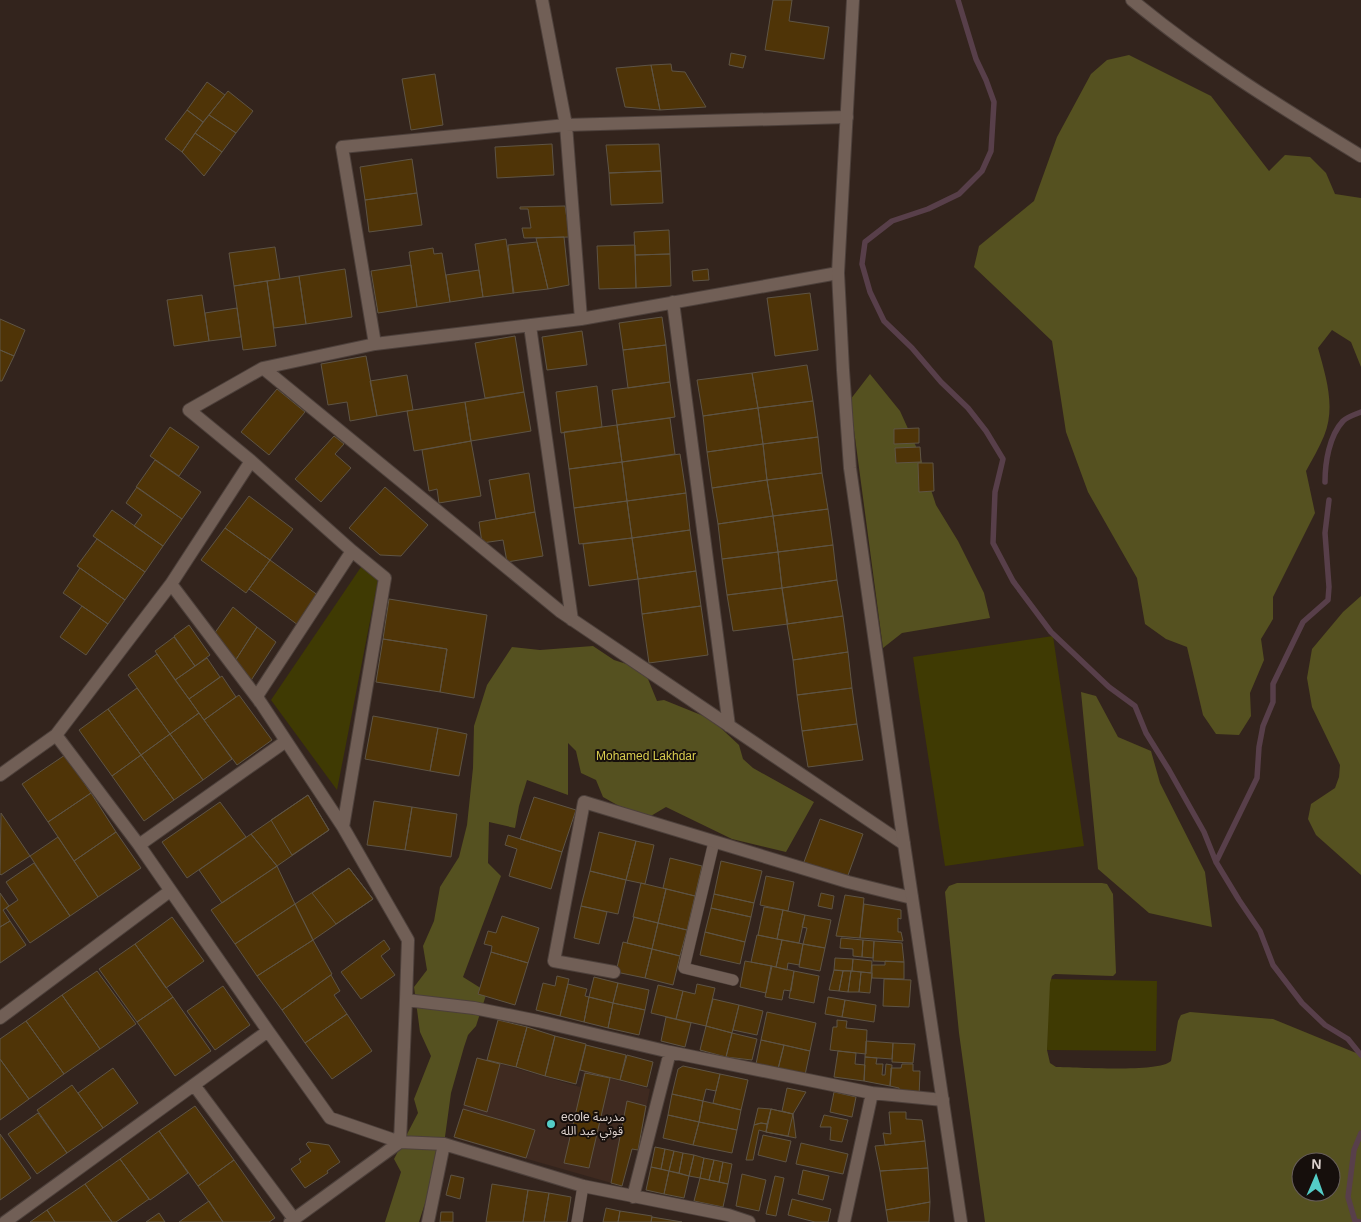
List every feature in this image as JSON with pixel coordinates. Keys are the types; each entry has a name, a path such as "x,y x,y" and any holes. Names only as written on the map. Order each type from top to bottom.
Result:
{"street":[{"path":"542,0 566,125 581,319"},
{"path":"853,0 838,273 850,468 960,1222"},
{"path":"1132,0 1156,20 1279,106 1361,156"},
{"path":"375,344 342,147 566,125 847,117"},
{"path":"343,827 385,578 352,551 252,461 189,410 263,368 375,344 581,319 838,273"},
{"path":"673,302 730,726"},
{"path":"530,326 572,620"},
{"path":"263,368 572,620 904,844"},
{"path":"0,775 56,735 171,584 252,461"},
{"path":"352,551 257,696 343,827 408,940 400,1142"},
{"path":"171,584 261,703"},
{"path":"56,735 139,845 330,1118 400,1142 444,1144 583,1186 749,1222"},
{"path":"139,845 286,741"},
{"path":"614,972 554,961 584,802 848,882 912,898"},
{"path":"0,1018 170,891"},
{"path":"406,1000 483,1010 538,1020 670,1052 872,1092 943,1100"},
{"path":"5,1222 268,1031"},
{"path":"633,1197 670,1052"},
{"path":"194,1085 292,1220 400,1142"},
{"path":"844,1222 872,1092"},
{"path":"428,1222 444,1144"}],"lane":[{"path":"714,842 684,968 733,980"},
{"path":"577,1222 583,1186"}],"shaded area":[{"path":"361,567 379,575 337,790 271,700"},
{"path":"1053,636 1084,846 945,866 913,657"},
{"path":"1048,979 1157,981 1156,1051 1047,1050"},
{"name":"ecole مدرسة قوتي عبد الله","path":"477,1057 580,1087 584,1071 650,1089 638,1150 632,1149 622,1186 454,1138"}],"green space":[{"path":"1129,55 1211,96 1269,171 1285,155 1310,157 1326,173 1335,194 1361,198 1361,367 1351,342 1332,330 1318,348 1328,392 1329,414 1328,425 1322,440 1306,471 1315,513 1273,597 1273,619 1261,639 1264,660 1250,693 1251,716 1239,735 1216,734 1203,715 1187,647 1166,639 1145,624 1137,578 1088,492 1066,432 1052,341 974,267 979,246 1034,201 1057,137 1091,74 1107,60"},
{"path":"870,374 900,411 919,453 936,505 958,541 984,593 990,618 902,633 883,648 850,400"},
{"path":"1361,596 1361,875 1316,835 1308,819 1311,804 1335,788 1339,777 1340,765 1312,707 1307,678 1312,649 1343,612"},
{"name":"Mohamed Lakhdar","path":"593,646 614,660 639,668 648,679 657,701 664,700 711,719 739,745 743,759 753,768 814,802 786,852 732,839 666,807 644,820 603,797 596,780 581,773 576,751 568,743 568,795 527,780 515,828 489,822 488,863 501,876 463,977 487,992 476,1026 468,1035 464,1047 451,1093 444,1144 419,1222 385,1222 401,1172 394,1159 418,1113 414,1099 431,1056 420,1032 414,987 427,970 423,946 434,921 440,887 459,857 467,825 473,768 474,726 487,685 512,647 540,650"},
{"path":"1081,692 1096,696 1118,737 1151,751 1160,783 1205,872 1212,927 1149,913 1098,869"},
{"path":"957,883 1107,884 1113,894 1116,973 1113,976 1055,974 1052,976 1050,983 1047,1050 1050,1063 1056,1067 1135,1068 1163,1065 1171,1061 1178,1021 1181,1015 1190,1012 1273,1019 1361,1055 1361,1222 985,1222 959,1033 945,892 949,886"}],"building":[{"path":"773,0 792,0 789,21 829,27 824,59 765,50"},
{"path":"731,53 746,56 743,68 729,65"},
{"path":"671,64 672,71 685,72 706,107 660,110 651,65"},
{"path":"651,65 660,110 625,107 616,68"},
{"path":"435,74 443,125 411,130 402,79"},
{"path":"207,82 225,95 203,122 187,110"},
{"path":"228,91 253,111 236,133 209,115"},
{"path":"187,110 203,122 182,152 165,139"},
{"path":"209,115 236,133 222,152 195,133"},
{"path":"195,133 222,152 204,176 182,152"},
{"path":"552,144 554,175 497,178 495,147"},
{"path":"659,144 661,171 609,173 606,145"},
{"path":"412,159 417,193 365,200 360,167"},
{"path":"661,171 663,203 611,205 609,173"},
{"path":"417,193 422,225 369,232 365,200"},
{"path":"565,206 570,237 524,238 522,228 531,228 528,209 520,209 520,207"},
{"path":"669,230 670,254 635,255 634,232"},
{"path":"564,237 569,285 548,289 536,238"},
{"path":"506,239 514,293 483,297 475,244"},
{"path":"537,242 548,289 513,293 508,245"},
{"path":"635,245 636,288 599,289 597,246"},
{"path":"275,247 280,279 234,286 229,253"},
{"path":"433,248 434,254 442,253 450,302 417,307 409,252"},
{"path":"670,254 671,286 636,288 635,255"},
{"path":"411,265 417,307 378,313 371,271"},
{"path":"345,269 352,317 306,324 299,276"},
{"path":"708,269 709,280 693,281 692,271"},
{"path":"479,270 483,297 450,302 446,275"},
{"path":"299,276 306,324 274,328 267,281"},
{"path":"267,281 276,346 243,350 234,286"},
{"path":"810,293 818,350 775,356 767,298"},
{"path":"202,295 209,341 174,346 167,300"},
{"path":"237,308 241,337 209,341 205,313"},
{"path":"662,317 666,345 623,350 619,323"},
{"path":"0,319 25,330 14,356 0,350"},
{"path":"582,331 587,365 547,370 542,337"},
{"path":"515,336 524,392 485,398 475,343"},
{"path":"666,345 670,382 628,388 623,350"},
{"path":"0,350 14,356 2,381 0,381"},
{"path":"366,356 377,416 350,421 347,402 328,405 321,364"},
{"path":"807,365 813,401 758,408 752,373"},
{"path":"752,373 758,408 703,416 697,380"},
{"path":"407,375 413,410 377,416 370,381"},
{"path":"670,382 675,417 617,425 612,390"},
{"path":"597,386 602,427 561,433 556,392"},
{"path":"277,389 305,412 269,455 241,432"},
{"path":"524,392 531,431 471,441 465,402"},
{"path":"813,401 818,437 763,444 758,408"},
{"path":"465,402 471,441 414,451 407,411"},
{"path":"758,408 763,444 707,452 703,416"},
{"path":"670,418 675,454 622,462 617,425"},
{"path":"617,425 622,462 569,469 564,432"},
{"path":"170,427 199,447 179,476 150,456"},
{"path":"919,428 919,443 894,444 894,429"},
{"path":"334,436 344,444 335,454 351,468 321,502 295,479"},
{"path":"818,437 822,473 767,480 763,444"},
{"path":"471,441 481,496 439,503 437,489 429,491 422,450"},
{"path":"763,444 767,480 712,488 707,452"},
{"path":"920,447 921,462 896,463 895,448"},
{"path":"680,454 686,493 627,501 622,462"},
{"path":"155,460 201,492 182,519 136,487"},
{"path":"622,462 627,501 574,508 569,469"},
{"path":"918,463 933,463 934,491 919,492"},
{"path":"529,473 535,512 496,519 489,480"},
{"path":"822,473 828,509 773,516 767,480"},
{"path":"767,480 773,516 718,524 712,488"},
{"path":"137,487 182,519 163,546 134,526 142,515 126,503"},
{"path":"385,487 428,525 401,556 380,555 349,528"},
{"path":"686,493 690,530 632,538 627,501"},
{"path":"249,496 293,529 270,560 225,528"},
{"path":"627,501 632,538 579,544 574,508"},
{"path":"828,509 833,545 778,552 773,516"},
{"path":"112,510 163,546 145,572 93,536"},
{"path":"535,512 543,556 507,562 503,540 482,543 479,522"},
{"path":"773,516 778,552 722,559 718,524"},
{"path":"225,528 270,560 246,593 201,560"},
{"path":"690,530 696,571 638,579 632,538"},
{"path":"632,538 638,579 589,586 583,544"},
{"path":"97,539 145,572 125,600 77,566"},
{"path":"833,545 837,580 782,588 778,552"},
{"path":"778,552 782,588 727,595 722,559"},
{"path":"270,560 319,596 298,625 249,589"},
{"path":"80,568 125,600 108,624 63,593"},
{"path":"696,571 701,606 642,614 638,579"},
{"path":"837,580 843,616 787,624 782,588"},
{"path":"782,588 788,624 733,631 727,595"},
{"path":"389,599 487,615 474,698 440,692 447,649 383,639"},
{"path":"82,606 108,624 86,655 60,637"},
{"path":"701,606 708,655 649,663 642,614"},
{"path":"233,607 257,627 235,661 214,634"},
{"path":"843,616 848,652 793,660 787,624"},
{"path":"189,625 210,655 195,666 174,636"},
{"path":"257,627 276,642 250,682 235,661"},
{"path":"174,637 195,666 175,680 155,651"},
{"path":"383,639 447,649 440,692 376,682"},
{"path":"848,652 852,688 797,695 793,660"},
{"path":"157,654 199,713 170,734 128,675"},
{"path":"207,658 220,677 189,699 175,680"},
{"path":"222,676 236,697 204,720 189,699"},
{"path":"137,688 170,734 141,755 108,709"},
{"path":"852,688 857,724 802,731 797,695"},
{"path":"239,695 272,740 237,765 204,720"},
{"path":"108,709 141,755 112,776 79,730"},
{"path":"199,713 232,759 203,780 170,734"},
{"path":"373,716 438,728 430,771 365,759"},
{"path":"857,724 863,760 808,767 802,731"},
{"path":"438,728 467,734 459,776 430,771"},
{"path":"170,734 203,780 174,800 141,755"},
{"path":"65,755 91,793 48,822 22,784"},
{"path":"141,755 174,800 144,821 112,776"},
{"path":"91,793 116,832 74,861 48,822"},
{"path":"308,795 329,830 292,855 271,820"},
{"path":"308,795 329,830 277,866 251,834"},
{"path":"534,797 576,810 562,852 520,839"},
{"path":"374,801 412,807 405,850 367,845"},
{"path":"220,802 246,837 187,878 162,842"},
{"path":"412,807 457,814 451,857 405,850"},
{"path":"1,813 30,856 1,875 0,874"},
{"path":"820,819 863,834 847,878 804,862"},
{"path":"116,832 141,868 98,897 74,861"},
{"path":"599,832 636,841 626,880 590,871"},
{"path":"251,834 277,866 222,903 199,870"},
{"path":"508,835 562,852 551,889 509,876 517,849 505,845"},
{"path":"58,837 98,897 70,916 30,856"},
{"path":"636,841 654,845 645,884 626,880"},
{"path":"670,858 702,866 695,896 663,888"},
{"path":"721,861 762,871 754,903 714,894"},
{"path":"34,863 70,916 30,943 6,908 18,900 6,882"},
{"path":"277,866 295,904 235,944 211,910"},
{"path":"349,868 373,899 336,924 312,893"},
{"path":"349,868 373,899 313,940 295,904"},
{"path":"590,871 626,880 618,914 581,906"},
{"path":"766,876 794,882 788,911 760,905"},
{"path":"641,883 666,889 658,923 633,917"},
{"path":"666,889 695,896 687,930 658,923"},
{"path":"0,893 9,906 3,910 10,921 0,927"},
{"path":"821,893 834,896 832,909 818,906"},
{"path":"714,894 754,903 751,917 711,908"},
{"path":"845,895 864,898 860,938 836,936"},
{"path":"295,904 313,940 257,976 235,944"},
{"path":"864,904 901,910 901,919 898,918 898,932 901,932 903,941 860,938"},
{"path":"581,906 607,912 599,944 574,938"},
{"path":"764,907 783,910 777,939 758,935"},
{"path":"711,908 751,917 745,942 705,932"},
{"path":"783,910 805,915 799,943 777,939"},
{"path":"805,915 831,920 825,948 803,944 807,928 802,927"},
{"path":"502,916 539,928 528,963 491,952 492,946 484,944 488,931 496,933"},
{"path":"172,917 204,961 166,988 135,944"},
{"path":"634,917 658,923 652,949 627,943"},
{"path":"10,921 26,945 0,963 0,927"},
{"path":"658,923 687,930 680,956 652,949"},
{"path":"705,932 745,942 740,964 700,955"},
{"path":"757,935 782,940 776,967 751,962"},
{"path":"841,938 863,940 862,957 853,956 853,949 840,948"},
{"path":"313,940 332,974 282,1010 257,976"},
{"path":"384,940 390,949 381,956 395,975 361,999 341,972"},
{"path":"782,940 803,944 799,965 788,963 787,970 776,967"},
{"path":"863,940 874,941 873,958 862,957"},
{"path":"874,941 902,943 904,962 873,961"},
{"path":"623,942 652,949 645,978 616,972"},
{"path":"135,944 173,997 137,1022 99,969"},
{"path":"803,944 825,948 820,971 799,967"},
{"path":"652,949 680,956 673,985 645,978"},
{"path":"491,952 528,963 515,1005 478,994"},
{"path":"835,958 853,959 852,971 834,970"},
{"path":"853,959 872,961 871,973 852,971"},
{"path":"745,961 772,966 766,993 740,987"},
{"path":"885,961 904,962 904,979 872,978 872,965 885,965"},
{"path":"771,966 794,971 791,991 784,990 782,1000 765,997"},
{"path":"834,970 843,971 839,991 829,990"},
{"path":"97,971 136,1024 100,1049 62,995"},
{"path":"794,971 819,976 814,1003 789,998"},
{"path":"843,971 851,971 848,992 839,991"},
{"path":"851,971 861,972 859,992 848,992"},
{"path":"861,972 872,973 870,993 859,992"},
{"path":"331,975 340,991 334,995 347,1014 305,1043 282,1010"},
{"path":"557,976 569,979 560,1016 536,1010 543,983 555,986"},
{"path":"594,977 618,983 613,1003 589,997"},
{"path":"884,979 911,980 909,1007 883,1006"},
{"path":"618,983 649,990 645,1010 613,1003"},
{"path":"568,984 587,989 585,996 589,997 584,1022 560,1016"},
{"path":"697,984 715,988 706,1026 676,1019 683,991 695,994"},
{"path":"658,985 683,991 676,1019 651,1013"},
{"path":"223,986 250,1025 215,1050 187,1011"},
{"path":"62,995 100,1049 64,1074 26,1021"},
{"path":"173,997 211,1051 175,1076 137,1022"},
{"path":"589,997 613,1003 608,1028 584,1022"},
{"path":"828,997 845,1000 842,1017 825,1014"},
{"path":"713,999 739,1005 732,1033 706,1026"},
{"path":"845,1000 876,1005 874,1022 842,1017"},
{"path":"613,1003 645,1010 639,1035 608,1028"},
{"path":"739,1005 763,1011 757,1035 733,1030"},
{"path":"767,1012 816,1023 810,1051 761,1040"},
{"path":"347,1014 372,1051 332,1079 305,1043"},
{"path":"666,1017 691,1023 685,1047 661,1041"},
{"path":"498,1020 527,1027 516,1067 487,1060"},
{"path":"837,1020 847,1021 846,1028 867,1030 866,1054 830,1050 833,1027 837,1027"},
{"path":"26,1021 64,1074 29,1099 0,1059 0,1039"},
{"path":"706,1026 732,1033 726,1057 700,1050"},
{"path":"527,1027 555,1036 545,1076 516,1067"},
{"path":"732,1033 757,1039 752,1060 726,1057"},
{"path":"555,1036 586,1044 576,1084 545,1076"},
{"path":"761,1040 784,1045 778,1069 756,1064"},
{"path":"866,1041 893,1043 892,1059 865,1057"},
{"path":"893,1043 915,1044 913,1063 892,1062"},
{"path":"586,1045 626,1055 620,1080 580,1070"},
{"path":"784,1045 810,1051 805,1075 778,1069"},
{"path":"838,1051 856,1053 855,1064 865,1065 864,1081 834,1077"},
{"path":"627,1055 653,1062 647,1087 620,1080"},
{"path":"865,1057 877,1058 876,1064 883,1064 882,1075 885,1075 886,1064 892,1065 890,1086 864,1081"},
{"path":"477,1058 500,1064 487,1112 464,1105"},
{"path":"0,1059 29,1099 0,1120"},
{"path":"902,1064 913,1064 913,1071 920,1071 919,1097 899,1096 899,1088 890,1086 891,1068 901,1068"},
{"path":"683,1066 720,1074 716,1091 706,1089 703,1101 672,1094 678,1069"},
{"path":"113,1068 138,1103 103,1128 78,1093"},
{"path":"585,1073 610,1078 589,1168 564,1163"},
{"path":"720,1074 748,1080 741,1110 713,1103"},
{"path":"72,1085 103,1128 67,1153 37,1110"},
{"path":"787,1088 806,1092 793,1114 782,1111"},
{"path":"834,1092 856,1097 852,1117 830,1112"},
{"path":"672,1094 703,1101 699,1122 668,1115"},
{"path":"627,1101 646,1106 638,1150 632,1149 622,1186 611,1183"},
{"path":"703,1101 741,1110 737,1130 699,1122"},
{"path":"195,1106 234,1160 198,1186 159,1131"},
{"path":"758,1108 771,1109 767,1124 754,1125"},
{"path":"463,1109 535,1130 526,1158 454,1137"},
{"path":"771,1109 793,1114 796,1138 766,1132"},
{"path":"771,1109 793,1114 788,1136 766,1132"},
{"path":"889,1112 906,1112 906,1119 922,1120 925,1141 885,1145 883,1133 891,1134"},
{"path":"38,1113 67,1153 37,1174 8,1134"},
{"path":"668,1115 699,1122 693,1145 663,1138"},
{"path":"824,1115 848,1120 842,1142 830,1140 831,1127 820,1127"},
{"path":"699,1122 737,1130 732,1153 693,1145"},
{"path":"767,1124 766,1132 759,1130 753,1160 746,1160 754,1125"},
{"path":"159,1131 188,1173 150,1200 120,1159"},
{"path":"0,1134 31,1178 0,1200"},
{"path":"763,1135 791,1141 786,1162 758,1155"},
{"path":"925,1141 928,1168 880,1171 875,1146"},
{"path":"308,1142 329,1145 340,1162 327,1171 328,1173 305,1188 291,1169 301,1162 299,1159 311,1151 306,1144"},
{"path":"801,1143 848,1154 843,1174 796,1164"},
{"path":"655,1147 665,1149 661,1169 651,1167"},
{"path":"665,1149 674,1151 669,1171 661,1169"},
{"path":"674,1151 683,1153 679,1173 669,1171"},
{"path":"683,1153 694,1155 689,1176 679,1173"},
{"path":"694,1155 704,1158 700,1178 689,1176"},
{"path":"704,1158 714,1160 709,1180 700,1178"},
{"path":"120,1159 149,1199 116,1222 112,1222 85,1184"},
{"path":"234,1160 275,1218 269,1222 223,1222 198,1186"},
{"path":"714,1160 723,1162 719,1182 709,1180"},
{"path":"723,1162 732,1164 728,1184 719,1182"},
{"path":"651,1167 669,1171 664,1194 646,1190"},
{"path":"928,1168 930,1202 886,1210 880,1171"},
{"path":"803,1170 829,1176 823,1200 798,1194"},
{"path":"669,1171 689,1176 684,1198 664,1194"},
{"path":"742,1174 766,1180 759,1211 736,1206"},
{"path":"451,1175 464,1178 460,1199 446,1195"},
{"path":"775,1176 784,1178 776,1216 766,1214"},
{"path":"700,1178 728,1184 723,1207 694,1201"},
{"path":"85,1184 112,1222 55,1222 47,1210"},
{"path":"492,1184 528,1190 523,1222 486,1222"},
{"path":"528,1190 549,1193 544,1222 523,1222"},
{"path":"549,1193 571,1197 567,1222 544,1222"},
{"path":"792,1199 831,1209 828,1222 815,1222 788,1215"},
{"path":"209,1201 223,1222 179,1222"},
{"path":"930,1202 929,1222 888,1222 886,1210"},
{"path":"606,1208 620,1211 618,1222 603,1222"},
{"path":"47,1210 55,1222 30,1222"},
{"path":"620,1211 652,1216 651,1222 618,1222"},
{"path":"441,1212 453,1212 453,1222 440,1222"},
{"path":"159,1213 165,1222 146,1222"},
{"path":"652,1217 682,1222 651,1222"}],"waterway":[{"path":"958,0 976,59 994,102 991,151 982,171 959,194 928,209 892,221 865,242 862,264 870,292 884,321 968,408 986,431 1003,459 995,492 993,543 1013,581 1051,632 1109,687 1135,706 1146,733 1204,832 1216,862 1260,931 1273,965 1302,1003 1325,1025 1348,1039 1361,1055"},
{"path":"1325,482 1327,458 1334,434 1345,420 1361,412"},
{"path":"1216,862 1257,778 1259,747 1263,726 1273,702 1273,684 1303,622 1328,600 1329,587 1325,533 1329,500"},
{"path":"1360,1222 1355,1221 1348,1197 1354,1150 1361,1133"}],"place":[{"name":"ecole مدرسة قوتي عبد الله","path":"551,1124"}]}
